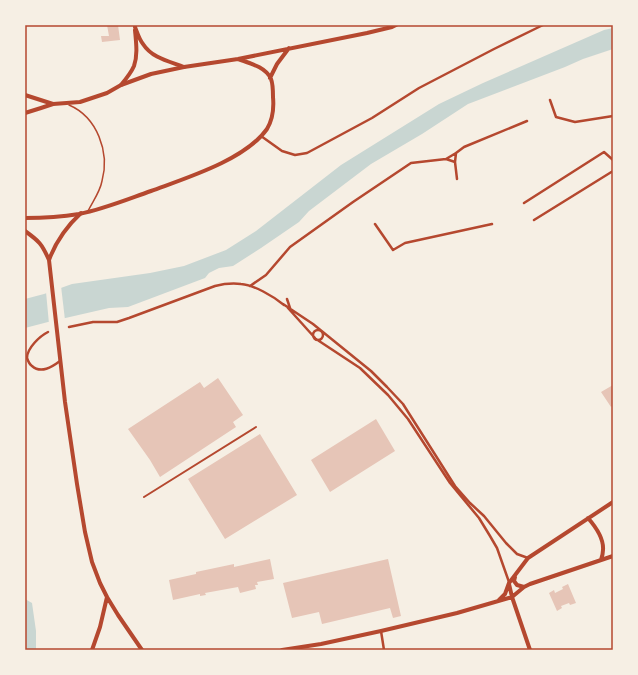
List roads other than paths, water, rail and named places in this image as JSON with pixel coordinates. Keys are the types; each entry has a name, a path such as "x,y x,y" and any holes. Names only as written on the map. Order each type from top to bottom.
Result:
{"main road":[{"path":"25,114 53,104 80,102 93,98 107,93 121,85 151,74 184,67 238,59 367,33 396,25"},
{"path":"135,26 142,43 148,51 156,57 184,67"},
{"path":"121,85 134,67 135,63 135,26"},
{"path":"270,78 277,64 289,48"},
{"path":"25,218 53,218 81,213 110,205 193,175 232,158 256,142 266,130 274,112 272,84 270,78 261,69 238,59"},
{"path":"25,96 53,104"},
{"path":"49,260 61,236 81,213"},
{"path":"25,230 41,244 49,260 66,409 85,532 94,568 107,597 142,650"},
{"path":"499,601 505,594 509,583 528,558 613,502"},
{"path":"588,518 594,525 600,537 603,549 601,560"},
{"path":"283,650 321,644 457,613 499,601 512,596 524,587 539,581 613,556"},
{"path":"516,574 514,581 517,585 524,587"},
{"path":"509,583 530,650"},
{"path":"92,650 100,627 107,597"}],"street":[{"path":"261,136 282,151 295,155 307,153 372,118 419,88 543,25"},
{"path":"550,100 556,117 575,122 613,116"},
{"path":"250,286 266,275 290,247 411,163 446,159 464,147 526,121"},
{"path":"524,203 604,152 613,160"},
{"path":"456,153 455,162 457,179"},
{"path":"446,159 455,162"},
{"path":"534,220 613,171"},
{"path":"374,224 392,250 405,243 492,224"},
{"path":"69,327 93,322 117,322 215,286 229,283 242,284 255,288 283,304 321,331 370,370 402,404 455,486 484,516 517,554 528,558"},
{"path":"287,299 290,309"},
{"path":"283,304 316,339 360,368 388,395 408,419 450,483 479,518 497,548 509,583"},
{"path":"316,339 314,334 315,331 321,331"},
{"path":"316,339 321,339 323,337 323,333 321,331"},
{"path":"48,332 40,337 31,348 28,354 28,361 32,367 41,369 50,367 60,360"},
{"path":"144,498 256,427"},
{"path":"381,631 384,650"}],"lane":[{"path":"66,103 77,109 91,123 99,137 103,149 103,179 99,192 88,211"}]}
